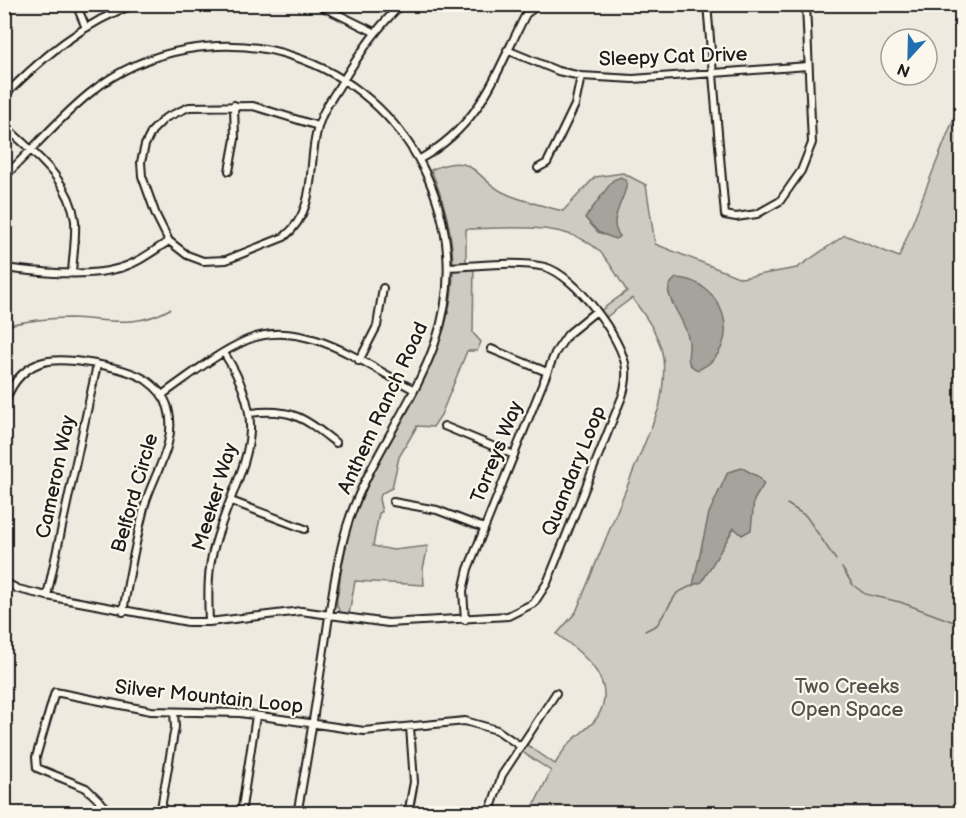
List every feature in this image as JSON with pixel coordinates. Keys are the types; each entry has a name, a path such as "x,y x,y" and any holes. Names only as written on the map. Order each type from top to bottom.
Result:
{"street":[{"path":"76,4 86,27"},
{"path":"4,96 44,57 86,27 136,4"},
{"path":"317,4 374,32"},
{"path":"318,126 261,107 234,105 180,109 165,118 146,141 141,162 142,176 169,241 195,259 214,261 226,260 284,237 297,223 308,203 318,126 323,113 374,32 402,4"},
{"path":"420,159 444,146 471,118 484,99 526,14 539,4"},
{"path":"707,4 725,215 736,217 757,214 780,201 801,171 812,143 806,4"},
{"name":"Anthem Ranch Road","path":"4,177 90,93 127,69 164,54 227,45 269,49 313,63 344,79 395,123 420,159 436,195 443,221 448,267 441,322 431,353 352,513 342,546 297,813"},
{"name":"Sleepy Cat Drive","path":"507,50 558,71 581,76 633,79 808,66"},
{"path":"538,168 547,163 574,105 581,76"},
{"path":"229,171 235,139 234,105"},
{"path":"4,125 53,172 68,195 75,221 72,273"},
{"path":"4,268 72,273 122,268 169,241"},
{"name":"Quandary Loop","path":"330,615 388,623 465,620 508,616 534,603 548,583 626,384 622,354 615,338 572,282 548,268 524,265 448,267"},
{"path":"359,361 377,326 383,288"},
{"name":"Torreys Way","path":"465,620 464,580 547,372 560,343 595,312"},
{"path":"4,407 16,381 32,367 55,360 97,365 135,374 153,385 162,395 224,352 255,337 286,333 318,340 413,388"},
{"path":"491,349 547,372"},
{"name":"Meeker Way","path":"209,622 212,558 248,451 250,413 243,385 224,352"},
{"name":"Cameron Way","path":"47,596 97,365"},
{"name":"Belford Circle","path":"123,612 146,503 169,441 171,418 162,395"},
{"path":"250,413 282,411 299,415 336,443"},
{"path":"444,426 514,455"},
{"path":"231,501 304,529"},
{"path":"393,502 437,510 484,528"},
{"path":"4,582 18,589 47,596 168,620 209,622 287,611 330,615"},
{"name":"Silver Mountain Loop","path":"113,813 86,788 36,768 42,736 55,692 125,707 174,712 209,711 364,731 447,722 481,724 497,730 520,746"},
{"path":"489,813 502,775 556,693"},
{"path":"160,813 175,727 174,712"},
{"path":"241,813 256,716"},
{"path":"408,813 414,782 410,727"}],"green space":[{"name":"Two Creeks Open Space","path":"961,100 961,813 530,813 551,771 521,751 526,744 555,764 568,745 595,720 603,703 604,691 601,679 586,659 557,634 576,612 659,408 664,375 661,349 651,325 632,298 605,318 600,311 627,291 605,258 584,240 569,234 534,228 466,229 466,262 474,262 473,333 481,342 477,351 467,351 441,415 433,427 417,426 399,457 392,488 382,493 379,499 382,512 379,513 373,546 393,550 428,546 423,569 424,585 355,581 349,614 340,612 337,599 352,523 372,477 434,355 448,315 453,272 449,224 431,170 457,163 466,165 509,195 563,211 595,177 623,173 646,185 655,244 741,278 797,268 845,235 899,257"}],"shaded area":[{"path":"621,177 627,182 615,224 620,236 615,239 598,232 585,218 613,180"},
{"path":"676,278 693,281 707,290 717,302 723,316 725,331 722,346 713,360 698,370 690,365 688,335 669,294 670,285"},
{"path":"742,468 759,477 764,484 754,500 751,530 742,535 734,528 702,582 693,585 709,513 728,472"}],"waterway":[{"path":"4,326 62,318 132,321 145,319 170,309"},
{"path":"787,504 806,516 836,560"},
{"path":"842,568 853,585 865,594 900,602 962,625"},
{"path":"645,631 657,625 677,593 693,585"}]}
